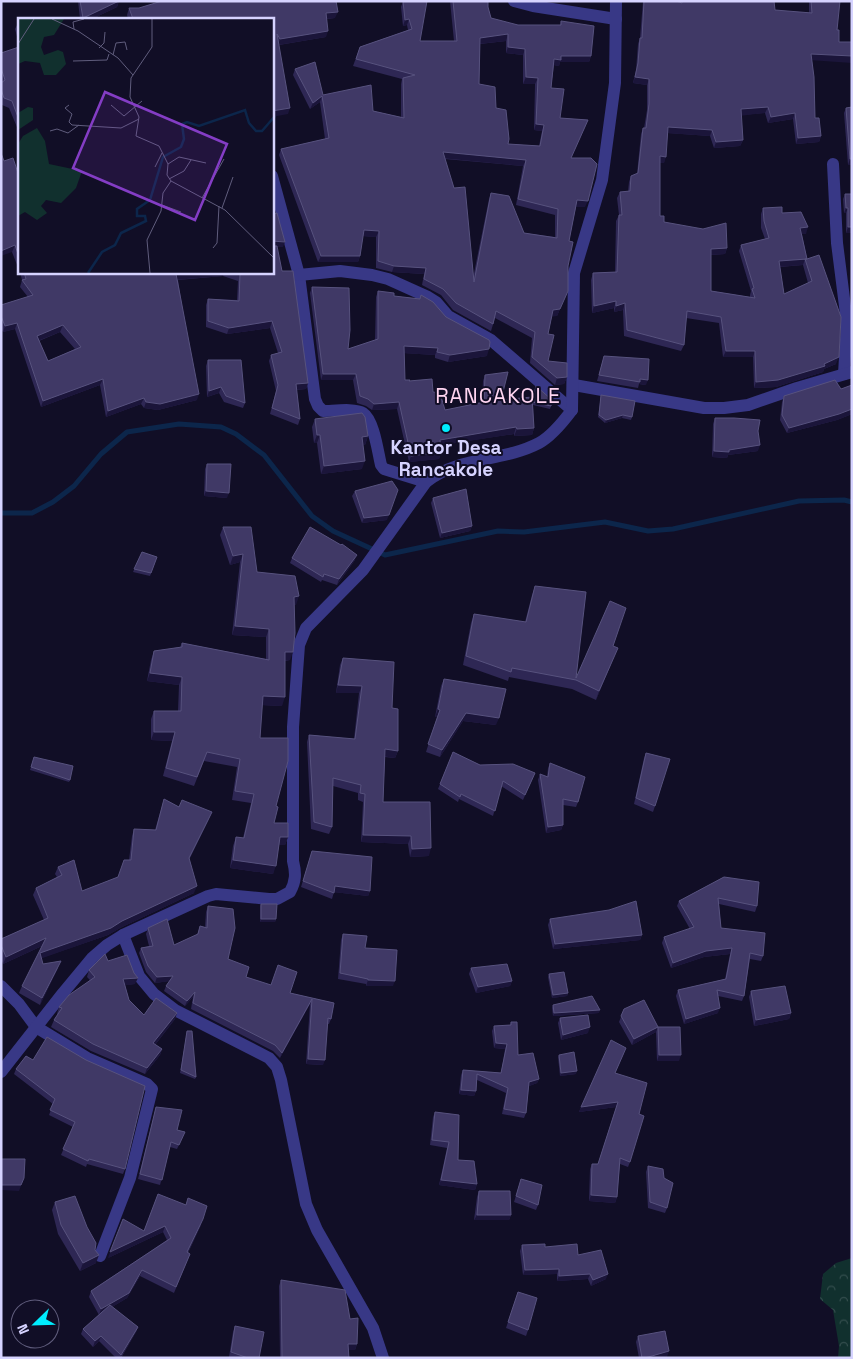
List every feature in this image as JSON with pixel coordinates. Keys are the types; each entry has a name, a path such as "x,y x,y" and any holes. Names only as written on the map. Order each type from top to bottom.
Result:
{"street":[{"path":"514,1 533,6 616,19"},
{"path":"1,1072 92,958 107,945 123,935 216,894 277,899 290,892 295,880 293,861 293,727 298,644 306,628 363,570 426,482 440,471 521,450 540,442 560,425 572,410 574,385 574,273 602,180 615,83 616,1"},
{"path":"574,385 704,408 724,408 748,404 848,373 847,322 837,243 833,164"},
{"path":"274,183 300,275 315,399 318,406 323,411 362,412 372,428 381,465 384,469 426,482"},
{"path":"300,275 340,271 372,275 388,279 428,297 436,302 448,316 491,340 572,410"},
{"path":"123,935 139,976 154,994 175,1010 247,1045 274,1062 281,1080 306,1204 317,1230 373,1328 382,1358"},
{"path":"1,986 19,1004 36,1027 87,1058 147,1084 152,1089 130,1178 100,1256"}],"green space":[{"path":"852,1258 852,1358 838,1358 839,1346 833,1310 820,1299 823,1274 836,1263"}],"building":[{"path":"80,1 119,1 83,18"},
{"path":"162,1 336,1 338,12 326,13 328,31 280,39 277,34 290,108 274,111 274,18 133,18 129,8 139,8"},
{"path":"403,1 427,1 420,41 457,41 453,1 488,1 491,18 518,25 561,25 561,21 594,26 591,56 561,56 561,60 554,59 551,88 564,89 560,118 588,120 571,158 591,158 597,164 588,201 577,200 569,241 573,242 568,266 568,291 560,309 553,310 548,334 554,335 548,361 567,363 567,377 557,378 532,357 535,332 496,311 493,324 456,303 443,289 424,279 426,268 394,266 378,261 379,231 364,230 360,256 321,256 281,149 329,138 322,96 313,103 295,69 315,62 323,95 371,85 373,111 404,118 403,78 415,75 356,59 360,47 412,29 409,19 405,20","holes":["508,34 508,47 525,49 526,77 538,78 536,124 544,125 540,146 508,144 506,110 496,108 495,87 479,84 480,38","443,152 526,160 518,199 558,209 557,238 524,233 509,196 491,193 474,282 465,187 454,188"]},
{"path":"644,1 676,1 682,3 682,1 774,1 775,10 812,13 811,1 840,1 837,30 839,30 839,42 852,42 852,56 811,54 814,77 815,118 819,118 821,136 798,138 795,113 771,117 768,107 741,109 743,140 716,142 712,130 668,127 666,157 660,156 660,216 664,216 664,222 703,229 726,223 727,248 711,249 711,291 755,298 752,289 754,288 741,245 769,238 764,221 763,208 782,207 782,213 801,212 808,227 800,228 807,259 819,255 841,317 839,357 824,364 825,366 778,380 756,382 755,351 726,351 721,317 687,311 684,345 627,330 625,303 616,306 616,301 594,306 593,273 617,272 619,215 622,215 620,192 630,191 631,176 638,173 643,128 646,128 649,104 649,79 635,77 640,38 642,38","holes":["805,259 812,281 784,294 779,261"]},
{"path":"18,47 18,117 12,101 4,98 1,89 1,83 5,80 1,68 1,53"},
{"path":"852,107 852,159 850,159 846,108"},
{"path":"1,153 4,161 13,158 18,173 18,254 15,245 1,251"},
{"path":"845,194 852,194 852,227 848,227 848,208 846,208"},
{"path":"277,213 285,242 274,241 274,214"},
{"path":"274,246 277,246 282,271 293,271 308,383 296,384 300,419 272,408 278,385 271,355 282,352 272,321 229,328 208,321 208,299 239,301 240,274 274,274"},
{"path":"25,274 176,274 199,394 160,404 146,402 144,398 108,411 103,379 43,401 17,323 5,326 1,316 1,305 33,295 22,280 26,279","holes":["63,325 81,347 48,361 37,336"]},
{"path":"312,287 349,288 350,330 348,349 378,339 378,291 394,293 394,296 420,299 421,295 433,302 446,317 489,340 489,349 450,355 437,352 438,348 404,346 405,380 432,379 433,392 440,393 445,410 484,402 485,375 508,372 501,400 532,397 534,428 517,429 516,427 440,440 441,452 411,456 399,402 374,404 360,396 356,374 323,374"},
{"path":"604,356 649,359 648,380 640,379 640,382 599,375"},
{"path":"208,360 241,360 245,403 226,396 221,387 209,391"},
{"path":"835,380 841,389 852,385 852,409 789,428 782,415 784,396"},
{"path":"536,386 552,400 551,406 532,402"},
{"path":"601,395 635,401 632,417 623,415 606,420 599,415"},
{"path":"362,413 365,417 368,436 362,437 365,461 324,466 320,435 317,435 315,419"},
{"path":"715,418 760,420 758,431 760,445 729,450 729,452 714,451"},
{"path":"207,464 231,464 229,493 206,491"},
{"path":"392,481 398,490 389,515 364,518 355,491"},
{"path":"466,489 472,526 442,533 433,498"},
{"path":"223,527 251,527 257,572 295,576 299,596 294,597 295,633 293,652 285,652 285,697 263,696 260,738 288,738 288,761 276,806 278,807 274,823 288,823 288,837 280,837 276,866 233,860 236,837 244,838 254,794 235,791 240,759 207,752 197,777 166,768 175,732 154,732 154,711 181,711 182,677 150,673 154,651 182,647 182,643 269,660 269,629 235,626 243,554 233,556"},
{"path":"310,527 342,544 357,555 339,579 324,574 323,577 292,558"},
{"path":"142,552 157,557 151,573 134,569"},
{"path":"535,586 586,592 576,678 610,601 626,608 613,646 618,648 599,691 576,680 512,668 511,672 466,656 474,614 526,622"},
{"path":"343,658 394,662 392,708 398,709 398,751 385,749 383,802 430,802 431,848 412,849 411,836 363,835 365,794 360,793 361,785 333,778 332,827 314,822 309,735 355,739 362,686 338,685"},
{"path":"444,679 506,689 499,718 466,713 442,750 428,744 440,710 438,709"},
{"path":"453,752 480,765 513,764 535,773 525,795 503,781 495,811 461,794 460,797 440,784"},
{"path":"646,753 670,759 655,806 636,798"},
{"path":"34,757 73,766 70,780 31,767"},
{"path":"550,763 585,777 578,802 563,799 563,825 548,827 540,774 548,777"},
{"path":"164,799 179,807 182,800 212,812 189,858 197,886 111,928 40,953 43,964 61,961 42,998 22,986 46,938 6,957 1,945 1,939 48,918 36,888 62,875 58,867 74,860 82,891 118,877 124,860 131,860 134,829 156,830"},
{"path":"312,851 372,857 370,891 335,886 334,893 303,881"},
{"path":"724,877 759,882 757,906 718,898 721,928 765,933 763,956 750,953 744,996 717,990 720,1008 686,1019 678,990 726,979 732,948 706,951 673,963 664,937 694,927 679,901"},
{"path":"636,901 642,935 555,944 550,919 609,910"},
{"path":"261,904 277,904 276,919 261,919"},
{"path":"208,906 233,909 235,928 228,959 249,967 246,977 271,985 278,965 297,972 290,993 334,1003 331,1019 328,1018 325,1060 308,1059 312,999 282,1053 275,1045 193,1003 195,992 187,1001 166,986 173,976 157,977 148,966 141,948 153,946 148,928 167,919 174,945 198,934 200,926 207,928"},
{"path":"343,934 367,936 365,948 397,950 395,981 368,980 340,973"},
{"path":"105,954 108,961 127,955 138,978 123,979 129,1000 144,1015 156,998 177,1013 153,1043 162,1049 147,1068 93,1044 54,1020 62,1008 59,1007 69,995 95,977 89,970"},
{"path":"507,964 512,981 478,987 471,968"},
{"path":"564,972 568,993 553,995 549,974"},
{"path":"785,986 791,1013 756,1020 751,991"},
{"path":"592,996 600,1010 554,1013 553,1005"},
{"path":"644,1000 658,1027 634,1039 621,1016 624,1009"},
{"path":"588,1015 590,1027 563,1035 560,1018"},
{"path":"511,1022 517,1022 518,1055 533,1053 539,1079 529,1082 526,1113 504,1109 508,1088 477,1074 476,1091 461,1090 463,1070 501,1073 507,1044 496,1043 494,1026 511,1025"},
{"path":"658,1027 680,1027 681,1055 659,1055"},
{"path":"187,1031 192,1031 196,1077 181,1070"},
{"path":"47,1037 86,1060 145,1086 125,1169 89,1159 88,1161 63,1149 75,1122 50,1110 55,1099 16,1069 26,1056 33,1060"},
{"path":"611,1040 626,1048 615,1073 647,1083 639,1114 644,1116 630,1162 620,1158 617,1197 591,1195 592,1164 598,1164 618,1102 581,1107"},
{"path":"574,1052 577,1071 561,1073 559,1055"},
{"path":"156,1107 182,1110 177,1130 185,1132 179,1145 171,1142 162,1180 140,1174"},
{"path":"435,1112 459,1115 458,1160 474,1161 477,1184 441,1180 449,1142 432,1140"},
{"path":"1,1159 25,1159 24,1178 21,1185 1,1185"},
{"path":"648,1166 663,1169 664,1178 673,1183 667,1208 650,1202"},
{"path":"521,1179 542,1185 538,1205 516,1196"},
{"path":"479,1191 510,1191 511,1215 477,1215"},
{"path":"158,1194 186,1205 188,1198 207,1206 203,1219 187,1252 190,1254 176,1287 142,1270 129,1293 101,1309 91,1291 171,1238 165,1226 110,1252 123,1219 144,1231"},
{"path":"75,1196 87,1227 96,1243 95,1250 99,1255 83,1263 61,1225 55,1202"},
{"path":"545,1244 545,1247 577,1244 578,1255 601,1250 608,1274 593,1280 590,1274 559,1276 559,1269 525,1270 522,1245"},
{"path":"281,1280 345,1290 350,1319 358,1318 357,1344 348,1344 349,1358 282,1358"},
{"path":"518,1292 537,1298 528,1330 508,1322"},
{"path":"110,1305 138,1327 121,1355 101,1336 95,1341 83,1329"},
{"path":"235,1326 264,1332 259,1358 248,1358 231,1352"},
{"path":"665,1331 669,1351 642,1358 638,1336"}],"waterway":[{"path":"1,513 32,513 53,502 74,486 101,454 127,432 179,424 221,427 236,434 264,455 312,516 333,531 385,555 498,531 524,532 605,522 648,531 673,529 799,501 844,500 852,502"}],"place":[{"name":"Kantor Desa Rancakole","path":"446,428"}],"district":[{"name":"RANCAKOLE","path":"498,395"}]}
